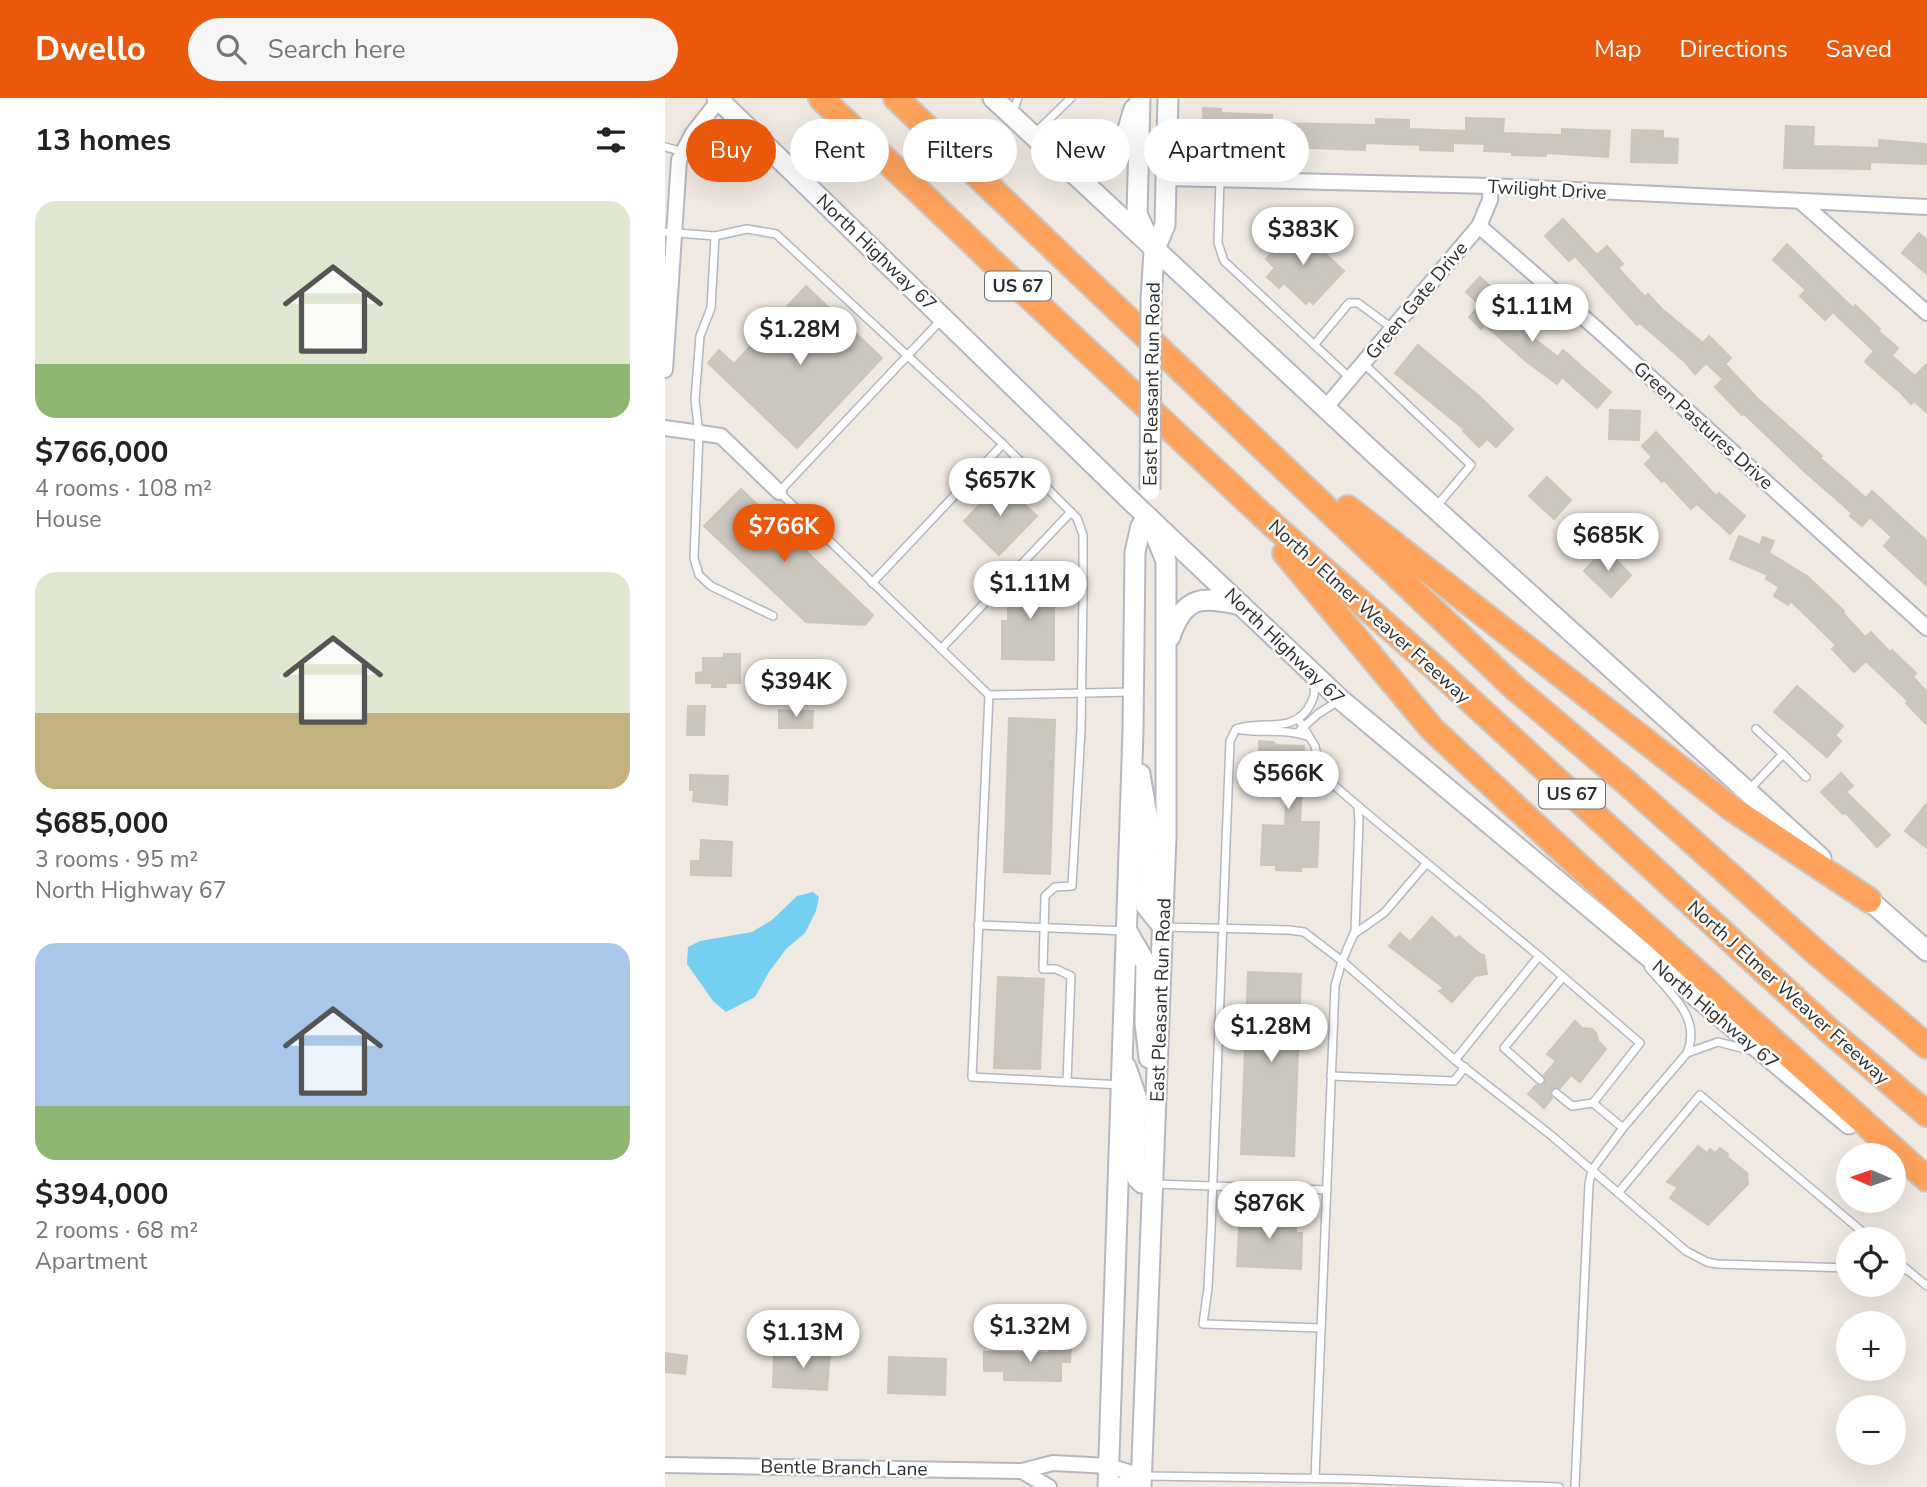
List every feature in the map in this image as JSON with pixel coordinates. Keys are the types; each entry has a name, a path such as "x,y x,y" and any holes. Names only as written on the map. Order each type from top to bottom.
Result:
{"highway":[{"name":"North J Elmer Weaver Freeway","path":"821,98 1217,472 1434,667 1832,1033 1927,1114"},
{"name":"US 67","path":"896,98 1516,689 1927,1046"},
{"path":"1224,410 1731,808 1869,900"},
{"path":"1217,472 1432,729 1580,867 1927,1179"}],"main road":[{"path":"993,98 1015,107 1031,133"},
{"path":"1130,121 1138,98"},
{"name":"East Pleasant Run Road","path":"1138,98 1137,214 1154,251"},
{"name":"East Pleasant Run Road","path":"1167,119 1168,98"},
{"name":"North Highway 67","path":"718,99 1148,517 1340,699 1872,1143"},
{"path":"1082,182 1435,509 1927,951"},
{"name":"East Pleasant Run Road","path":"1141,1481 1164,927 1166,561 1148,517 1151,300 1154,251 1165,225 1166,182"},
{"name":"East Pleasant Run Road","path":"1108,1487 1133,731 1136,539 1148,517"},
{"path":"1166,648 1175,620 1186,606 1203,598 1241,604"},
{"path":"1133,731 1148,821 1146,906 1164,927"},
{"path":"1127,931 1146,964 1145,1023 1156,1115"},
{"path":"1122,1056 1137,1099 1137,1178 1142,1183 1153,1184"},
{"path":"1906,1171 1927,1188"}],"street":[{"path":"665,370 669,232 680,160 693,133 718,99"},
{"name":"Twilight Drive","path":"1309,181 1491,186 1927,207"},
{"name":"Green Gate Drive","path":"1326,407 1479,226 1490,200 1491,186"},
{"path":"1800,201 1927,313"},
{"name":"Green Pastures Drive","path":"1479,226 1927,628"},
{"path":"665,428 721,436 779,492"},
{"name":"Bentle Branch Lane","path":"665,1465 1022,1471 1053,1463 1109,1466 1141,1481"},
{"name":"Bentle Branch Lane","path":"1022,1471 1049,1487"},
{"path":"1115,1487 1141,1481"}],"lane":[{"path":"1049,119 1071,98"},
{"path":"665,147 684,152"},
{"path":"1220,182 1218,243 1224,261 1350,378"},
{"path":"669,232 715,236 747,229 776,234 1003,443 1077,518 1083,535 1081,693 1072,886 1055,887 1045,896 1043,969 1056,969 1071,976 1067,1082"},
{"path":"715,236 711,308 700,336 695,400 699,433 694,558 699,575 711,586 773,617"},
{"path":"1314,345 1349,303 1358,303 1392,328"},
{"path":"944,317 779,492 989,695 1134,692"},
{"path":"1363,363 1471,465 1435,509"},
{"path":"872,583 1003,443"},
{"path":"940,649 1071,512"},
{"path":"1300,727 1315,698 1314,675"},
{"path":"989,695 972,1077 1121,1085"},
{"path":"1236,729 1251,732 1300,727 1340,699"},
{"path":"1321,1328 1203,1324 1208,1288 1213,1186 1230,741 1236,729 1251,724 1300,727 1319,755 1321,774 1640,1042 1593,1103 1572,1107 1556,1093"},
{"path":"1756,729 1806,777"},
{"path":"1747,792 1783,754"},
{"path":"1315,1478 1335,986 1354,934 1358,806"},
{"path":"1354,934 1384,913 1426,864"},
{"path":"978,925 1127,931"},
{"path":"1164,927 1304,932 1342,961 1455,1060 1593,1170 1686,1251 1707,1262 1836,1267"},
{"path":"1575,1487 1589,1184 1593,1170 1623,1128 1687,1053 1692,1041 1686,1012 1625,938"},
{"path":"1455,1060 1539,957"},
{"path":"1540,1080 1504,1048 1563,977"},
{"path":"1687,1053 1718,1042 1764,1054"},
{"path":"1331,1076 1454,1080 1465,1067"},
{"path":"1618,1193 1700,1095 1857,1227"},
{"path":"1593,1103 1623,1128"},
{"path":"1153,1184 1327,1190"},
{"path":"1908,1270 1927,1286"},
{"path":"1192,1476 1192,1487"},
{"path":"1141,1481 1192,1476 1559,1487"}],"water":[{"path":"813,892 819,897 816,911 805,933 786,949 755,997 726,1012 713,1001 687,964 688,947 700,941 752,932 772,920 797,896"}],"building":[{"path":"1203,108 1221,109 1221,113 1272,115 1272,119 1203,119"},
{"path":"1466,118 1504,119 1503,133 1562,135 1562,129 1610,131 1608,157 1546,153 1546,156 1512,155 1512,152 1484,151 1485,144 1453,143 1453,151 1420,150 1420,145 1365,143 1365,150 1309,148 1309,124 1376,125 1376,119 1409,120 1409,129 1466,131"},
{"path":"1786,126 1814,127 1813,146 1879,148 1879,140 1927,144 1927,164 1870,162 1870,169 1784,168"},
{"path":"1632,130 1663,131 1663,138 1678,139 1677,163 1631,162"},
{"path":"1563,219 1597,255 1607,246 1623,264 1618,268 1645,297 1648,294 1703,343 1709,336 1731,358 1725,364 1758,399 1822,456 1820,458 1866,498 1872,491 1927,541 1927,586 1884,546 1892,537 1870,517 1862,526 1850,516 1852,513 1743,413 1742,415 1715,387 1723,379 1706,363 1695,374 1640,323 1637,325 1575,256 1569,261 1545,236"},
{"path":"1296,226 1344,271 1313,304 1309,300 1306,304 1284,283 1279,288 1267,277 1275,268 1266,259"},
{"path":"1919,233 1927,240 1927,274 1902,253"},
{"path":"1787,244 1853,308 1855,305 1880,329 1878,331 1898,348 1892,356 1915,376 1927,364 1927,413 1914,401 1911,404 1865,362 1874,351 1833,312 1825,320 1800,296 1806,290 1773,260"},
{"path":"1480,277 1507,301 1502,306 1521,322 1525,318 1539,330 1533,338 1558,357 1563,350 1611,392 1597,408 1562,377 1557,384 1485,325 1481,329 1469,317 1480,305 1466,292"},
{"path":"806,286 882,358 797,448 708,363 719,350 734,364"},
{"path":"1418,345 1479,396 1513,429 1496,447 1487,439 1479,447 1463,431 1465,430 1395,373"},
{"path":"1610,410 1640,411 1639,440 1609,439"},
{"path":"1656,432 1716,496 1719,493 1745,516 1730,534 1697,504 1691,509 1645,464 1652,457 1642,446"},
{"path":"1547,477 1571,500 1554,519 1529,496"},
{"path":"1001,482 1037,516 999,555 964,521"},
{"path":"741,489 873,615 865,625 806,622 704,526"},
{"path":"1739,536 1760,545 1763,537 1774,541 1769,553 1807,576 1844,611 1865,637 1871,632 1916,673 1913,677 1927,692 1927,725 1906,703 1908,701 1866,661 1854,672 1832,649 1836,645 1791,601 1788,605 1774,596 1779,587 1766,579 1768,575 1730,559"},
{"path":"1605,549 1631,575 1611,597 1584,571"},
{"path":"1021,577 1054,577 1054,660 1002,659 1002,621 1008,621 1008,593 1021,593"},
{"path":"724,654 740,654 740,683 725,683 726,687 712,687 712,683 696,683 696,673 703,672 703,658 724,658"},
{"path":"1797,686 1843,726 1835,735 1841,741 1827,757 1774,712"},
{"path":"688,706 705,706 704,735 687,735"},
{"path":"779,710 813,711 812,728 779,728"},
{"path":"1009,718 1055,720 1050,874 1004,872"},
{"path":"1259,741 1304,746 1300,822 1319,822 1317,867 1301,867 1301,871 1276,870 1276,865 1261,865 1263,825 1285,826 1287,782 1260,782"},
{"path":"1841,773 1853,786 1846,792 1890,835 1877,847 1845,812 1843,814 1821,792"},
{"path":"690,775 728,776 727,805 693,801 694,790 690,790"},
{"path":"1927,803 1927,848 1905,831"},
{"path":"701,840 732,842 731,876 691,875 691,861 700,861"},
{"path":"1432,917 1456,939 1459,936 1484,955 1487,974 1475,976 1452,1002 1439,991 1444,988 1389,946 1400,933 1410,942"},
{"path":"1248,972 1301,974 1294,1156 1241,1154"},
{"path":"998,977 1044,979 1040,1069 994,1068"},
{"path":"1575,1021 1582,1028 1592,1029 1606,1049 1580,1082 1571,1075 1560,1088 1552,1089 1552,1098 1544,1108 1528,1094 1536,1085 1545,1083 1544,1075 1556,1061 1547,1054"},
{"path":"1698,1146 1707,1153 1710,1149 1715,1153 1720,1148 1747,1173 1748,1184 1708,1225 1670,1198 1678,1187 1667,1182"},
{"path":"1240,1212 1296,1214 1296,1233 1302,1233 1301,1269 1237,1266"},
{"path":"1049,1342 1071,1343 1070,1362 1061,1362 1061,1381 1004,1380 1004,1371 984,1371 984,1352 1049,1353"},
{"path":"798,1349 830,1350 827,1390 773,1387 774,1356 798,1357"},
{"path":"665,1353 687,1356 685,1374 665,1372"},
{"path":"889,1357 946,1359 945,1395 888,1393"}]}
